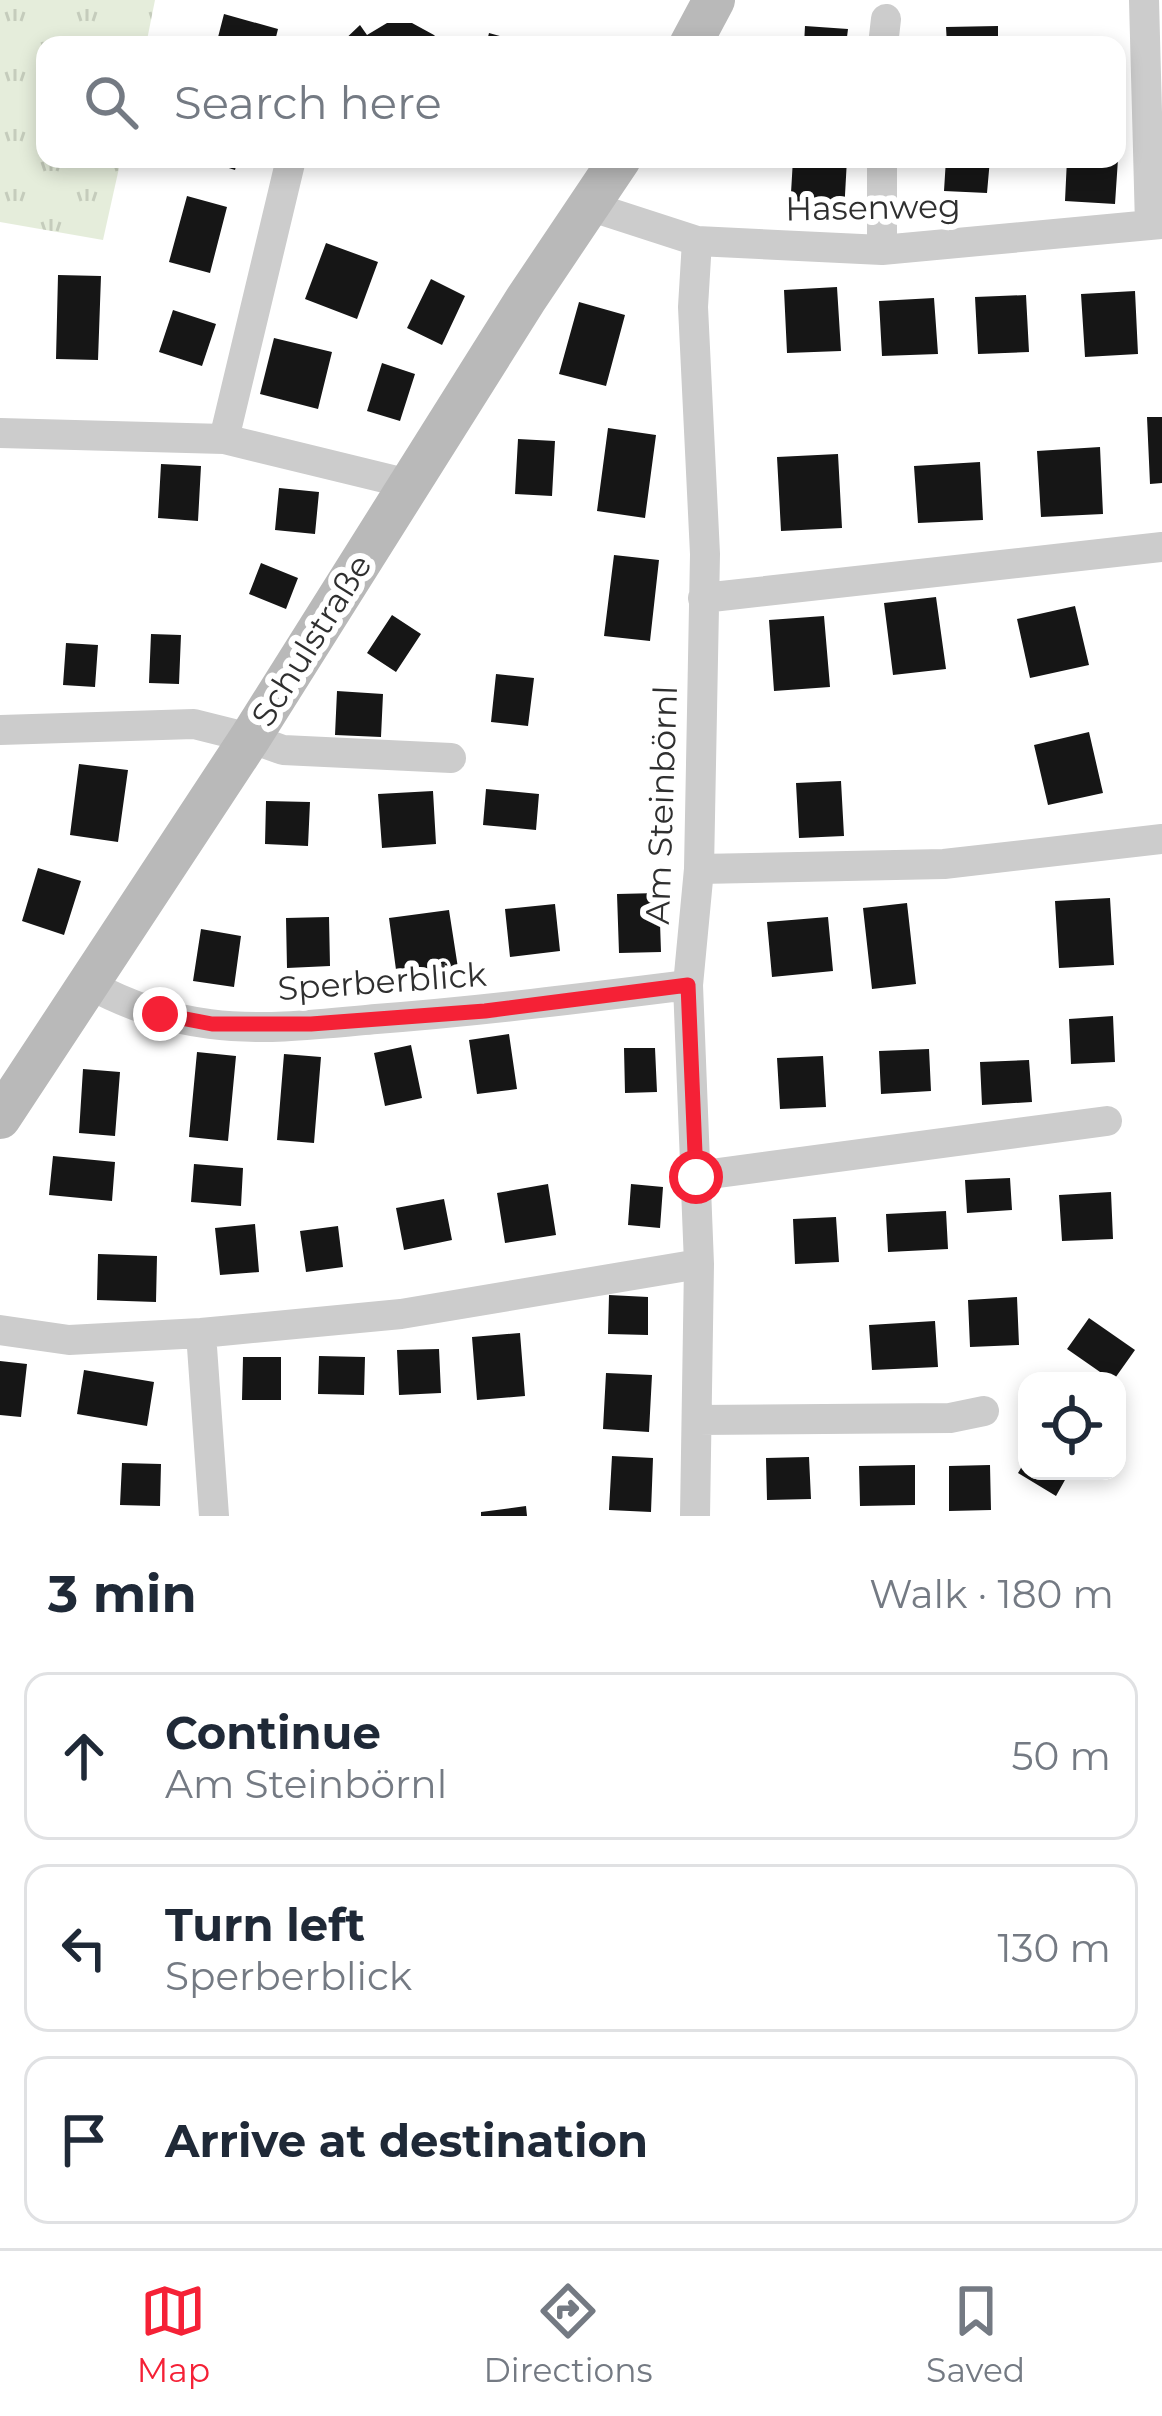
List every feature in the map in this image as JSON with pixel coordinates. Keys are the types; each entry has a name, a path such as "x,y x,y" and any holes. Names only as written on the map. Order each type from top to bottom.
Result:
{"street":[{"path":"695,36 713,0"},
{"path":"1144,0 1156,224"},
{"path":"224,439 289,168"},
{"name":"Schulstraße","path":"0,1118 250,738 526,299 614,168"},
{"path":"882,168 882,250"},
{"name":"Hasenweg","path":"590,206 697,242 882,250 1156,224"},
{"name":"Am Steinbörnl","path":"695,1516 699,1264 688,985 699,869 705,554 693,307 697,242"},
{"path":"0,433 224,439 410,484"},
{"path":"704,598 1162,547"},
{"path":"0,730 194,724 283,749 452,758"},
{"path":"699,869 944,864 1162,839"},
{"name":"Sperberblick","path":"88,984 128,1005 160,1014 212,1024 266,1025 485,1011 688,985"},
{"path":"696,1177 1107,1121"},
{"path":"0,1330 69,1340 201,1334 401,1314 699,1264"},
{"path":"201,1334 214,1516"},
{"path":"697,1420 950,1418 984,1411"}],"green space":[{"path":"0,0 155,0 148,36 36,36 36,168 119,168 103,240 0,222"}],"building":[{"path":"224,14 278,29 276,36 218,36"},
{"path":"387,23 412,23 435,36 348,36 360,25 367,35"},
{"path":"805,26 848,29 847,36 804,36"},
{"path":"998,26 998,36 946,36 946,27"},
{"path":"792,168 846,168 844,213 790,210"},
{"path":"945,168 989,168 987,193 944,191"},
{"path":"1067,168 1117,168 1115,204 1065,201"},
{"path":"187,196 227,207 210,273 169,262"},
{"path":"326,243 378,262 357,319 305,299"},
{"path":"58,275 101,276 98,360 56,359"},
{"path":"431,279 465,296 442,345 407,328"},
{"path":"837,287 841,351 787,353 784,290"},
{"path":"1135,291 1138,354 1085,357 1081,294"},
{"path":"1026,295 1029,352 978,354 975,297"},
{"path":"934,298 938,354 882,356 879,301"},
{"path":"579,302 625,315 606,386 559,374"},
{"path":"173,310 216,324 202,366 159,352"},
{"path":"274,338 332,352 318,409 260,394"},
{"path":"382,363 415,374 400,421 367,411"},
{"path":"1147,417 1162,417 1162,483 1150,484"},
{"path":"608,428 656,435 645,518 597,511"},
{"path":"518,439 555,441 552,496 515,494"},
{"path":"1100,447 1103,514 1041,517 1037,451"},
{"path":"838,454 842,528 781,531 777,457"},
{"path":"980,462 983,520 918,523 914,466"},
{"path":"161,464 201,466 198,521 158,518"},
{"path":"279,488 319,492 315,534 275,530"},
{"path":"614,555 659,560 650,641 604,636"},
{"path":"261,563 298,578 286,609 249,594"},
{"path":"936,597 946,669 893,675 884,603"},
{"path":"1075,606 1089,665 1030,678 1017,619"},
{"path":"392,615 421,634 396,672 367,653"},
{"path":"824,616 830,687 774,691 769,620"},
{"path":"151,634 181,635 179,684 149,683"},
{"path":"66,643 98,645 95,687 63,685"},
{"path":"496,674 534,678 528,726 491,722"},
{"path":"337,691 383,694 381,737 335,735"},
{"path":"1089,732 1103,793 1048,805 1034,745"},
{"path":"79,764 128,770 118,842 70,835"},
{"path":"841,781 844,836 799,838 796,783"},
{"path":"486,789 539,794 536,830 483,825"},
{"path":"433,791 436,844 382,848 378,794"},
{"path":"266,801 310,802 308,846 265,844"},
{"path":"38,868 81,881 64,935 22,921"},
{"path":"659,893 661,952 619,953 617,894"},
{"path":"1110,898 1114,965 1059,968 1055,901"},
{"path":"907,903 916,984 872,989 863,908"},
{"path":"555,904 560,951 510,957 505,909"},
{"path":"449,910 458,968 397,977 389,918"},
{"path":"329,917 330,966 287,968 286,918"},
{"path":"828,917 833,971 772,977 767,922"},
{"path":"201,929 241,936 234,987 193,981"},
{"path":"1113,1016 1115,1062 1071,1064 1069,1019"},
{"path":"509,1034 517,1089 477,1094 469,1040"},
{"path":"411,1045 422,1098 385,1106 374,1053"},
{"path":"624,1048 655,1048 657,1092 625,1093"},
{"path":"929,1049 931,1091 881,1094 879,1051"},
{"path":"197,1052 236,1056 228,1141 189,1137"},
{"path":"284,1054 321,1057 314,1143 277,1140"},
{"path":"823,1056 826,1107 780,1109 777,1058"},
{"path":"1029,1060 1032,1102 982,1105 980,1062"},
{"path":"83,1069 120,1072 115,1136 79,1133"},
{"path":"53,1156 115,1162 112,1201 49,1195"},
{"path":"194,1164 243,1168 241,1206 191,1202"},
{"path":"1010,1178 1012,1210 967,1213 965,1180"},
{"path":"548,1184 556,1235 505,1243 497,1193"},
{"path":"631,1184 663,1187 660,1228 628,1225"},
{"path":"1111,1192 1113,1239 1062,1241 1059,1195"},
{"path":"444,1199 452,1240 404,1250 396,1208"},
{"path":"946,1211 948,1249 888,1252 886,1214"},
{"path":"836,1217 839,1262 795,1264 793,1219"},
{"path":"255,1224 259,1272 220,1275 215,1228"},
{"path":"338,1226 343,1267 306,1272 300,1231"},
{"path":"98,1254 157,1256 156,1302 97,1300"},
{"path":"609,1295 648,1297 648,1335 608,1334"},
{"path":"1017,1297 1019,1345 970,1347 968,1300"},
{"path":"1089,1318 1135,1350 1119,1372 1100,1372 1067,1349"},
{"path":"935,1321 938,1367 872,1370 869,1325"},
{"path":"520,1333 525,1396 477,1400 472,1337"},
{"path":"439,1349 441,1393 399,1395 397,1350"},
{"path":"319,1356 365,1357 364,1395 318,1394"},
{"path":"243,1357 281,1357 281,1400 242,1400"},
{"path":"0,1361 27,1364 21,1417 0,1415"},
{"path":"84,1370 154,1382 147,1426 77,1414"},
{"path":"606,1373 652,1375 649,1432 603,1429"},
{"path":"612,1456 653,1458 651,1512 609,1510"},
{"path":"809,1457 811,1499 767,1500 766,1458"},
{"path":"122,1463 161,1464 160,1506 120,1505"},
{"path":"915,1465 915,1505 860,1506 859,1466"},
{"path":"990,1465 991,1510 949,1511 949,1466"},
{"path":"1030,1480 1065,1480 1056,1496"},
{"path":"526,1506 527,1516 481,1516 481,1512"}],"route":[{"path":"160,1014 212,1024 311,1024 485,1011 688,985 696,1177"}]}
